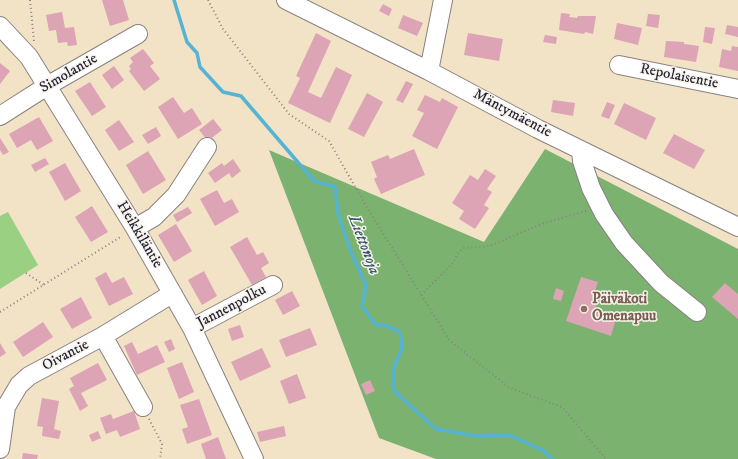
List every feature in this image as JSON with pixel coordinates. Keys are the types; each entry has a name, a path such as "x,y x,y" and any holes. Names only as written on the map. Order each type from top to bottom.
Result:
{"street":[{"name":"Mäntymäentie","path":"286,0 311,6 538,129 738,227"},
{"path":"429,71 443,0"},
{"name":"Heikkiläntie","path":"0,26 29,57 135,228 192,328 254,459"},
{"name":"Simolantie","path":"0,116 47,86 138,34"},
{"name":"Repolaisentie","path":"619,65 738,89"},
{"path":"135,228 154,217 176,195 207,147"},
{"path":"581,150 582,161 591,188 604,214 624,243 661,283 697,312"},
{"name":"Jannenpolku","path":"192,328 273,285"},
{"name":"Oivantie","path":"0,448 7,392 29,376 103,336 173,294"},
{"path":"103,336 143,407"}],"path":[{"path":"29,57 36,52 30,0"},
{"path":"208,0 224,29 289,114 328,141 366,206 450,341 510,388 562,407 606,459"},
{"path":"421,295 453,263 457,254 463,248 490,246 541,224 600,206"},
{"path":"0,312 135,228"},
{"path":"26,273 44,285"},
{"path":"143,407 162,444 160,459"}],"green space":[{"path":"545,149 738,249 738,459 436,459 379,438 269,150 484,242"},
{"path":"8,212 38,265 0,289 0,216"}],"building":[{"path":"102,0 123,0 129,20 110,26"},
{"path":"383,4 392,9 389,16 379,11"},
{"path":"62,12 65,28 74,27 77,45 68,46 67,42 58,43 56,30 49,31 46,15"},
{"path":"561,13 570,14 569,17 577,18 578,16 596,16 593,34 559,30"},
{"path":"648,14 660,15 658,28 646,26"},
{"path":"403,15 423,23 417,36 398,28"},
{"path":"617,23 642,28 638,45 614,39"},
{"path":"727,25 738,27 738,37 725,34"},
{"path":"705,27 715,28 712,44 703,42"},
{"path":"316,33 331,41 308,92 321,98 336,67 352,75 330,123 288,103 300,78 296,76"},
{"path":"468,33 503,39 499,61 464,55"},
{"path":"545,35 557,37 556,44 543,42"},
{"path":"666,41 684,42 684,44 699,46 696,62 664,57"},
{"path":"732,46 738,47 738,71 719,67 722,49 731,51"},
{"path":"143,49 154,63 150,66 160,79 144,91 129,71 131,69 129,66 133,62 130,58"},
{"path":"0,63 10,71 0,84"},
{"path":"114,66 124,80 112,89 102,75"},
{"path":"406,81 413,84 403,103 396,100"},
{"path":"90,82 106,107 92,116 75,91"},
{"path":"367,93 383,102 364,137 348,129"},
{"path":"425,95 440,102 442,98 458,107 437,149 412,136 424,113 417,110"},
{"path":"173,97 184,113 192,108 202,124 178,139 158,107"},
{"path":"553,100 575,103 573,116 551,112"},
{"path":"607,102 615,105 609,119 601,116"},
{"path":"624,103 656,118 646,140 614,124"},
{"path":"39,117 53,141 37,150 31,140 17,148 9,134"},
{"path":"213,119 222,130 208,141 199,130"},
{"path":"119,120 134,142 119,151 105,130"},
{"path":"156,127 161,136 148,144 142,135"},
{"path":"674,134 705,150 694,169 663,153"},
{"path":"0,138 9,152 3,155 0,150"},
{"path":"414,149 425,175 381,194 374,179 377,177 371,162 388,155 390,159"},
{"path":"148,151 166,180 143,194 126,165"},
{"path":"45,158 49,164 35,172 31,165"},
{"path":"233,159 241,171 232,178 229,173 215,183 208,173 222,163 224,166"},
{"path":"65,163 81,191 65,201 49,172"},
{"path":"485,169 496,176 487,189 492,192 484,205 489,208 475,229 459,219 464,211 452,203 470,175 478,180"},
{"path":"217,190 224,203 232,199 239,212 215,226 200,199"},
{"path":"92,206 108,232 91,242 75,217"},
{"path":"188,207 192,213 177,222 173,215"},
{"path":"176,224 192,251 174,262 158,235"},
{"path":"247,237 257,255 263,252 269,263 261,268 266,277 252,285 230,247"},
{"path":"204,271 217,296 202,305 188,280"},
{"path":"106,272 112,283 124,277 133,294 109,306 95,278"},
{"path":"581,277 598,282 592,300 597,301 595,312 616,319 611,336 566,321"},
{"path":"725,283 738,294 738,319 712,297"},
{"path":"556,288 564,291 561,301 553,299"},
{"path":"292,291 300,306 283,315 275,300"},
{"path":"81,297 92,318 72,329 60,309"},
{"path":"43,322 53,337 23,357 13,342"},
{"path":"240,325 244,337 232,341 228,329"},
{"path":"310,328 317,345 286,357 279,340"},
{"path":"171,339 175,349 169,352 164,342"},
{"path":"132,342 138,354 157,345 165,362 137,375 124,346"},
{"path":"0,343 6,353 0,357"},
{"path":"262,348 271,367 240,381 231,362"},
{"path":"182,362 194,392 179,399 167,368"},
{"path":"98,363 107,380 81,393 88,406 80,411 69,389 74,386 70,378"},
{"path":"297,374 306,398 289,404 280,381"},
{"path":"370,380 375,391 366,395 361,384"},
{"path":"42,398 59,401 54,429 61,431 59,439 42,436 43,427 37,426"},
{"path":"199,399 212,435 187,444 182,429 188,427 180,405"},
{"path":"134,411 140,429 120,437 117,430 106,434 100,418 111,414 113,419"},
{"path":"284,426 286,436 260,442 257,432"},
{"path":"98,431 101,438 92,442 89,435"},
{"path":"218,437 226,459 206,459 201,444"},
{"path":"23,453 38,455 37,459 22,459"}],"waterway":[{"name":"Liettonoja","path":"174,0 187,42 197,53 200,67 223,92 241,96 314,181 335,187 338,214 352,255 366,285 362,306 375,324 387,326 400,332 402,348 394,367 394,391 436,429 476,436 510,435 544,451 552,459"}],"place":[{"name":"Päiväkoti Omenapuu","path":"584,309"}]}
